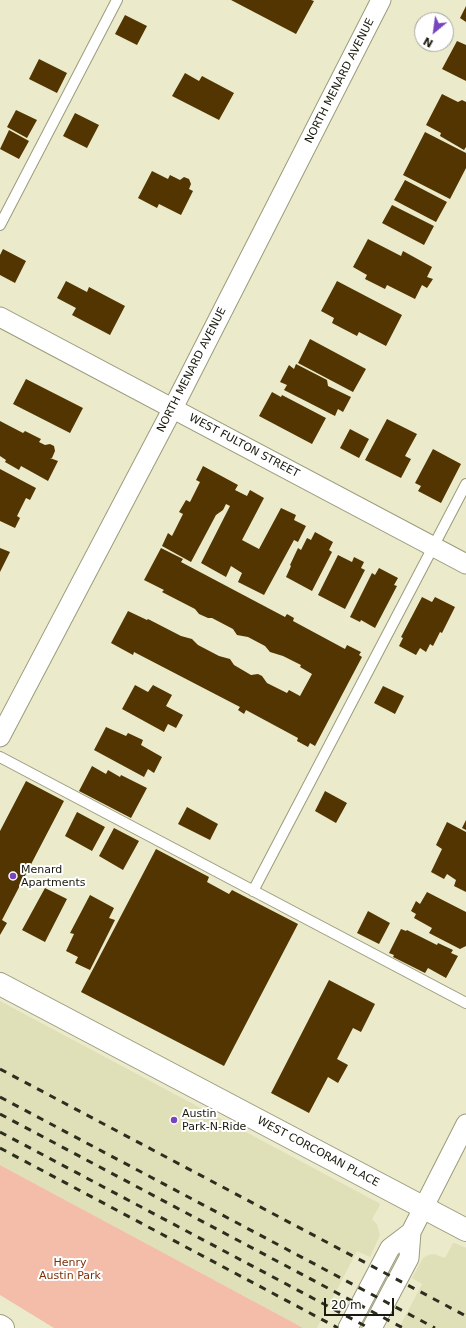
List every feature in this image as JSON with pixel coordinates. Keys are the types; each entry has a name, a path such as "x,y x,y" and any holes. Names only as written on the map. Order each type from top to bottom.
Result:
{"street":[{"name":"NORTH MENARD AVENUE","path":"0,737 173,408 381,0"},
{"name":"WEST FULTON STREET","path":"0,317 466,564"},
{"name":"WEST CORCORAN PLACE","path":"0,984 466,1230"},
{"path":"372,1328 409,1258 411,1232 466,1124"},
{"path":"348,1328 390,1248 411,1232"}],"lane":[{"path":"0,225 117,0"},
{"path":"253,891 466,484"},
{"path":"0,757 466,1003"}],"shaded area":[{"path":"0,1001 379,1203 380,1205 372,1219 377,1224 380,1235 370,1257 357,1251 317,1328 303,1328 0,1165"},
{"path":"453,1243 466,1248 466,1328 399,1328 422,1284 412,1278 423,1258 434,1254 445,1258"}],"green space":[{"name":"Henry Austin Park","path":"0,1165 303,1328 54,1328 0,1295"}],"building":[{"path":"231,0 311,0 314,1 296,34"},
{"path":"466,6 466,22 460,18"},
{"path":"125,15 147,26 137,45 115,34"},
{"path":"457,41 466,45 466,81 442,69 451,52 454,52 454,47"},
{"path":"39,59 67,73 57,93 29,79"},
{"path":"185,73 199,81 202,76 234,93 219,120 172,96"},
{"path":"442,94 458,102 462,100 466,102 466,147 464,150 440,136 441,133 426,125"},
{"path":"16,110 37,120 27,138 7,127"},
{"path":"75,113 99,125 87,148 63,136"},
{"path":"9,130 29,141 19,159 0,149"},
{"path":"425,132 466,153 466,168 450,199 403,175"},
{"path":"152,171 168,179 170,175 180,180 184,177 189,179 191,184 189,189 193,191 181,215 159,204 157,208 138,198"},
{"path":"405,180 447,202 436,222 394,200"},
{"path":"392,205 434,226 424,245 382,223"},
{"path":"368,239 401,256 403,251 432,267 427,277 433,279 427,288 422,285 415,299 387,285 385,289 365,279 367,275 353,267"},
{"path":"3,249 26,261 15,283 0,275 0,255"},
{"path":"66,281 87,292 89,287 125,306 110,335 72,315 76,308 57,298"},
{"path":"337,281 402,315 386,346 359,332 357,336 332,323 334,318 321,311"},
{"path":"310,339 366,369 353,392 298,363"},
{"path":"296,364 327,380 328,386 351,397 343,412 338,409 335,416 284,390 287,385 280,382 289,365 294,369"},
{"path":"26,379 83,408 70,433 13,404"},
{"path":"272,392 281,397 282,395 326,418 312,444 259,416"},
{"path":"387,419 417,434 405,456 411,459 401,478 365,460"},
{"path":"0,421 23,433 25,431 41,439 39,442 45,445 50,444 54,446 55,451 52,458 50,458 58,461 48,481 21,466 19,470 5,462 6,460 0,456"},
{"path":"350,429 369,439 359,458 340,448"},
{"path":"433,449 461,464 441,503 418,491 421,486 415,483"},
{"path":"203,466 238,485 235,490 247,496 250,490 264,498 242,540 259,549 281,508 296,515 294,520 306,526 298,542 294,540 264,595 238,582 242,573 231,566 226,577 201,563 230,506 226,504 223,510 216,515 191,562 162,546 168,533 172,536 183,514 179,512 186,500 190,502 200,482 196,480"},
{"path":"0,469 36,488 30,500 26,498 17,516 20,518 15,528 0,521"},
{"path":"315,532 333,542 329,550 332,552 312,591 286,577 298,548 301,550 307,538 311,540"},
{"path":"0,548 10,552 0,572"},
{"path":"161,548 183,559 181,562 285,617 287,614 294,618 293,621 345,649 347,645 361,652 359,655 362,657 315,746 310,743 308,747 297,741 298,738 246,710 244,714 238,710 240,707 134,652 133,655 111,643 128,611 147,620 148,619 181,636 192,639 198,645 219,656 230,659 234,665 251,675 258,674 262,676 267,683 287,693 289,690 300,696 312,674 300,667 301,665 283,656 270,652 265,646 248,637 237,635 233,629 212,618 199,614 195,609 162,592 164,590 144,580"},
{"path":"338,555 352,562 354,557 364,562 361,568 365,570 345,609 318,595"},
{"path":"379,568 398,578 394,585 397,586 375,628 361,620 360,622 350,617 372,573 375,575"},
{"path":"422,597 432,602 435,597 455,607 442,633 440,632 433,646 430,644 426,652 420,648 416,655 399,646 403,638 401,637"},
{"path":"135,685 148,692 153,685 172,695 166,706 183,715 176,728 168,724 164,732 122,709"},
{"path":"383,686 404,696 395,714 374,703"},
{"path":"106,727 126,736 128,733 143,740 141,745 162,757 154,773 148,769 144,777 94,750"},
{"path":"92,766 106,774 108,770 120,777 121,775 147,788 131,818 79,791"},
{"name":"Menard Apartments","path":"26,781 64,801 2,920 7,923 0,935 0,831"},
{"path":"325,791 347,803 336,823 315,811"},
{"path":"187,807 218,824 210,840 178,824"},
{"path":"77,812 105,827 92,851 65,836"},
{"path":"466,820 466,830 462,828"},
{"path":"447,822 466,832 466,892 454,886 456,880 447,874 444,879 431,872 442,849 436,845"},
{"path":"114,828 139,841 123,870 99,856"},
{"path":"156,849 209,877 207,882 229,894 232,890 298,924 224,1066 81,992"},
{"path":"45,888 67,899 45,942 22,930"},
{"path":"427,892 466,912 466,946 460,949 429,933 432,928 414,918 416,914 411,911 416,901 420,904"},
{"path":"90,895 114,908 109,918 115,920 90,970 75,963 78,957 66,951 74,934 70,933"},
{"path":"368,911 390,923 379,944 357,933"},
{"path":"401,929 407,930 437,945 438,943 453,950 451,953 458,956 446,978 428,968 425,973 393,957 394,955 389,953"},
{"path":"329,980 375,1004 361,1032 353,1028 337,1059 348,1065 338,1083 328,1077 309,1113 271,1093"}],"railway":[{"path":"0,1069 466,1316"},
{"path":"0,1097 435,1328"},
{"path":"0,1114 403,1328"},
{"path":"0,1132 369,1328"},
{"path":"0,1148 338,1328"}],"place":[{"name":"Menard Apartments","path":"13,876"},
{"name":"Austin Park-N-Ride","path":"174,1120"}]}
